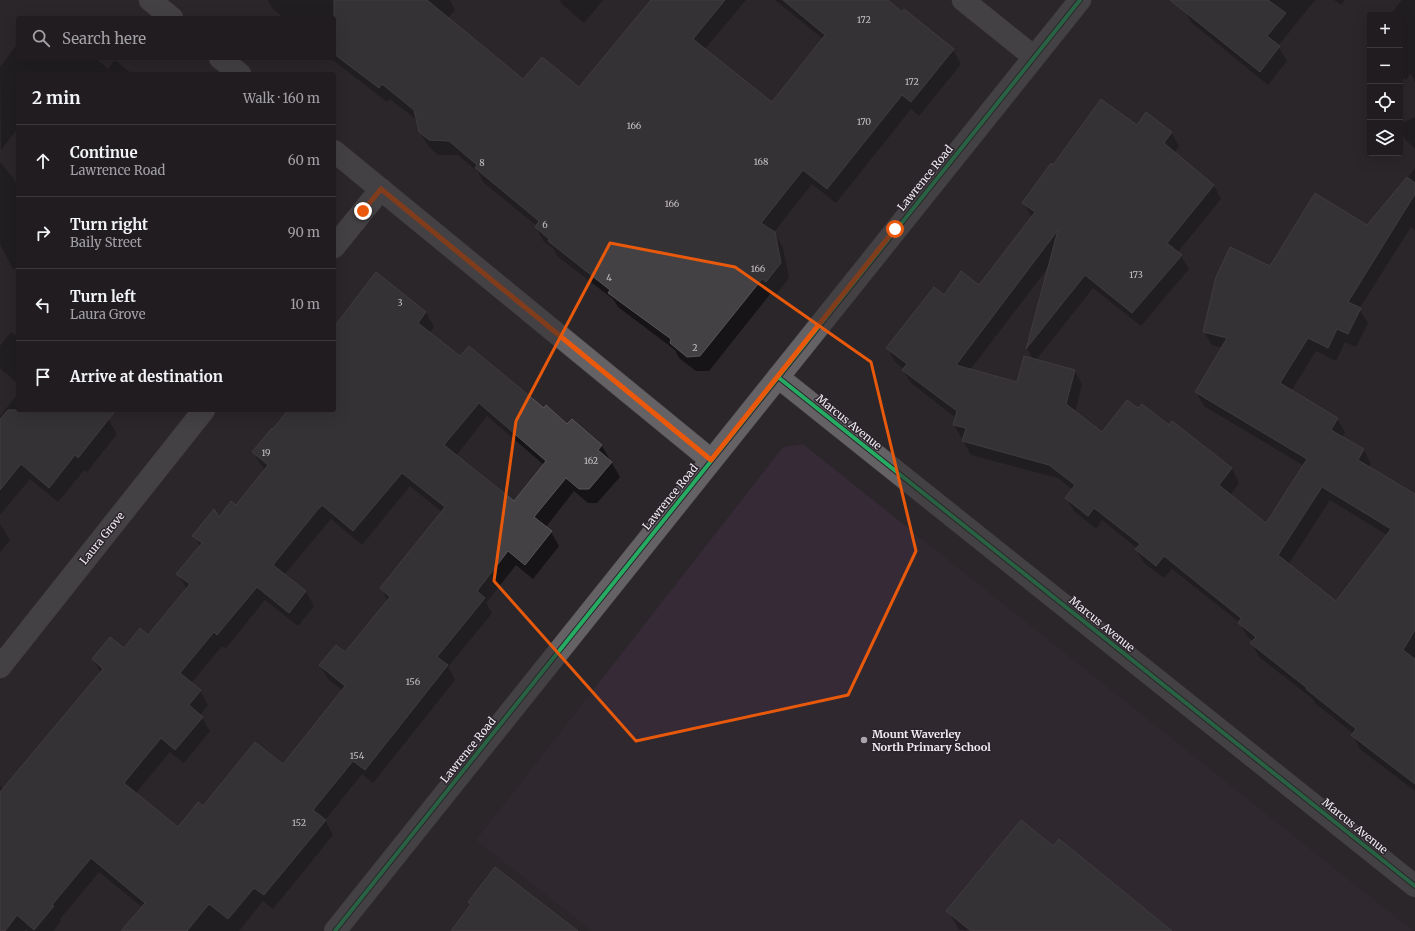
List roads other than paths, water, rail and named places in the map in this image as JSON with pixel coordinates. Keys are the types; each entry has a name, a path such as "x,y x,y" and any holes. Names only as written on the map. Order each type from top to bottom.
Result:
{"street":[{"path":"150,0 170,16"},
{"path":"963,0 1034,57"},
{"name":"Lawrence Road","path":"335,931 900,223 1080,0"},
{"path":"222,60 238,72"},
{"path":"336,153 711,460"},
{"path":"336,245 381,189"},
{"name":"Marcus Avenue","path":"778,377 1415,886"},
{"name":"Laura Grove","path":"0,667 202,412"}],"place":[{"name":"Mount Waverley North Primary School","path":"864,740"}]}
